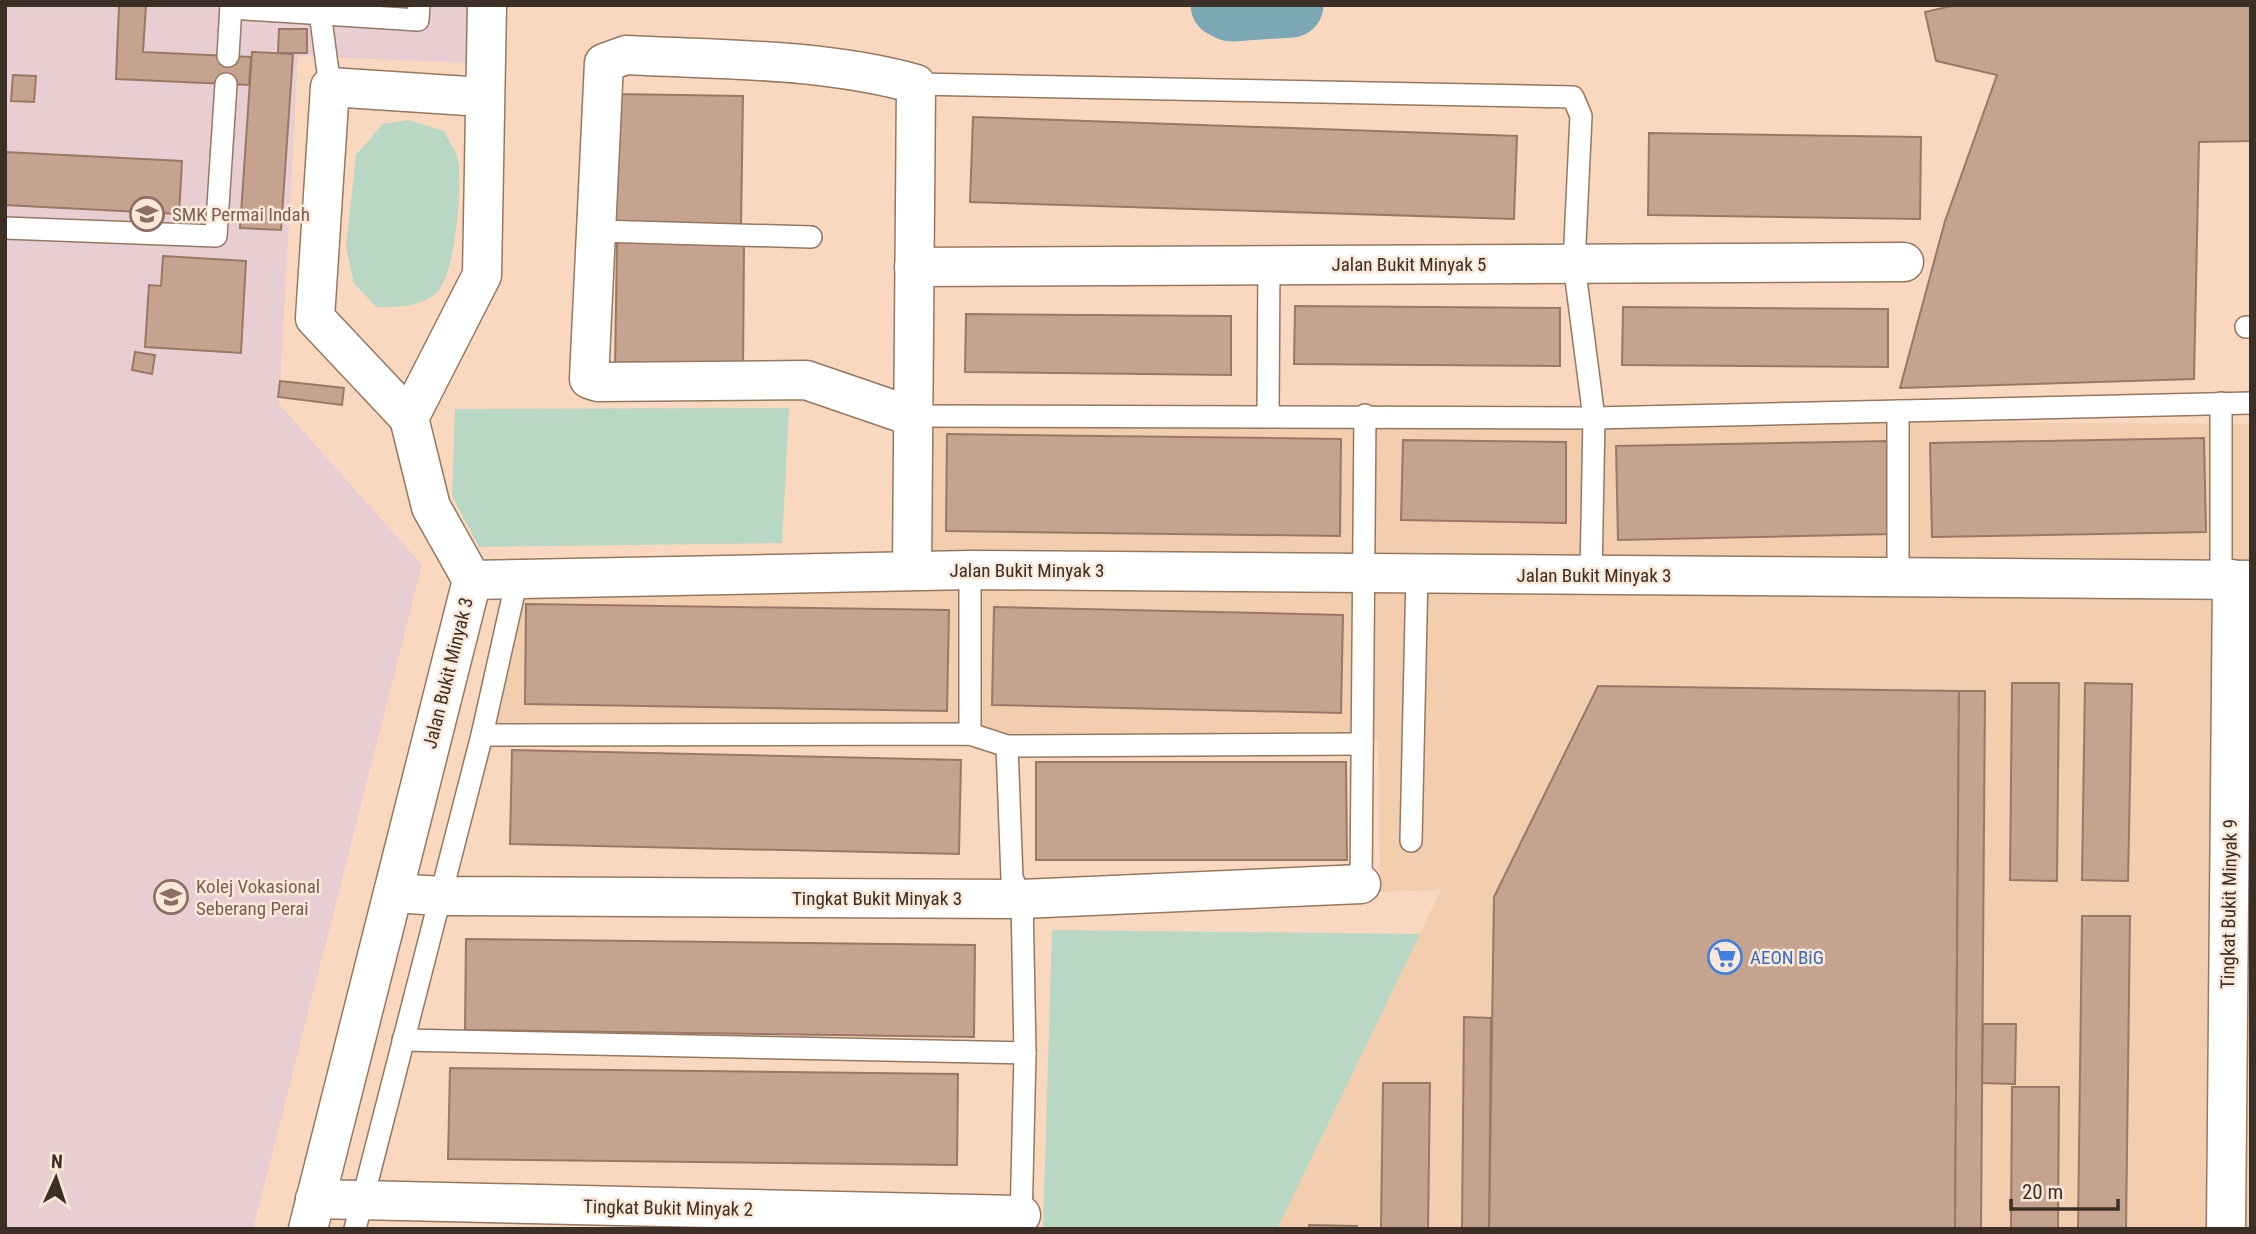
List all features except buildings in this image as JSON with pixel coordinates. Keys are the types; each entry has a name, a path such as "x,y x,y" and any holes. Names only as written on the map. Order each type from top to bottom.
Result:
{"street":[{"path":"409,418 482,275 483,97 487,5"},
{"path":"911,416 806,380 598,382 589,379 604,63 626,55 816,66 870,71 916,84 911,416 912,570"},
{"path":"472,580 431,507 409,418 315,318 330,87 483,97"},
{"name":"Jalan Bukit Minyak 5","path":"914,267 1905,262"},
{"name":"Jalan Bukit Minyak 3","path":"311,1214 472,580 970,570 2235,580"},
{"name":"Tingkat Bukit Minyak 9","path":"2226,1229 2239,979 2235,580"},
{"name":"Tingkat Bukit Minyak 3","path":"393,893 441,896 1023,899 1361,884"},
{"name":"Tingkat Bukit Minyak 2","path":"311,1214 1021,1222"}],"lane":[{"path":"228,56 231,6 319,9 418,20 419,5"},
{"path":"319,9 330,87"},
{"path":"5,228 216,236 226,84"},
{"path":"916,84 1573,97 1581,116 1574,264 1594,418 1591,575"},
{"path":"598,232 811,237"},
{"path":"1268,415 1269,265"},
{"path":"2221,403 2235,580"},
{"path":"911,416 1365,415 1594,418 2251,403"},
{"path":"1898,411 1898,576"},
{"path":"1361,884 1365,415"},
{"path":"970,570 970,734"},
{"path":"1411,841 1417,572"},
{"path":"358,1215 482,735 517,579"},
{"path":"482,735 970,734 1007,746 1362,744"},
{"path":"1007,746 1012,878 1023,899 1025,1053 1021,1222"},
{"path":"403,1041 1025,1053"}],"shaded area":[{"name":"Kolej Vokasional Seberang Perai","path":"5,5 469,5 468,63 298,56 279,404 422,565 253,1229 5,1229"},
{"path":"911,416 2251,424 2251,1229 1277,1229 1441,890 1380,892 1378,739 482,735 517,579 912,570"}],"green space":[{"path":"409,120 444,131 457,157 459,189 453,249 444,282 437,292 408,306 376,307 354,283 346,247 356,155 383,124"},
{"path":"789,408 782,543 479,547 452,496 455,409"},
{"path":"1052,930 1420,934 1277,1229 1043,1229"}],"waterway":[{"path":"1223,5 1231,9 1291,5"}],"place":[{"name":"SMK Permai Indah","path":"147,214"},
{"name":"Kolej Vokasional Seberang Perai","path":"171,897"},
{"name":"AEON BiG","path":"1725,957"}]}
